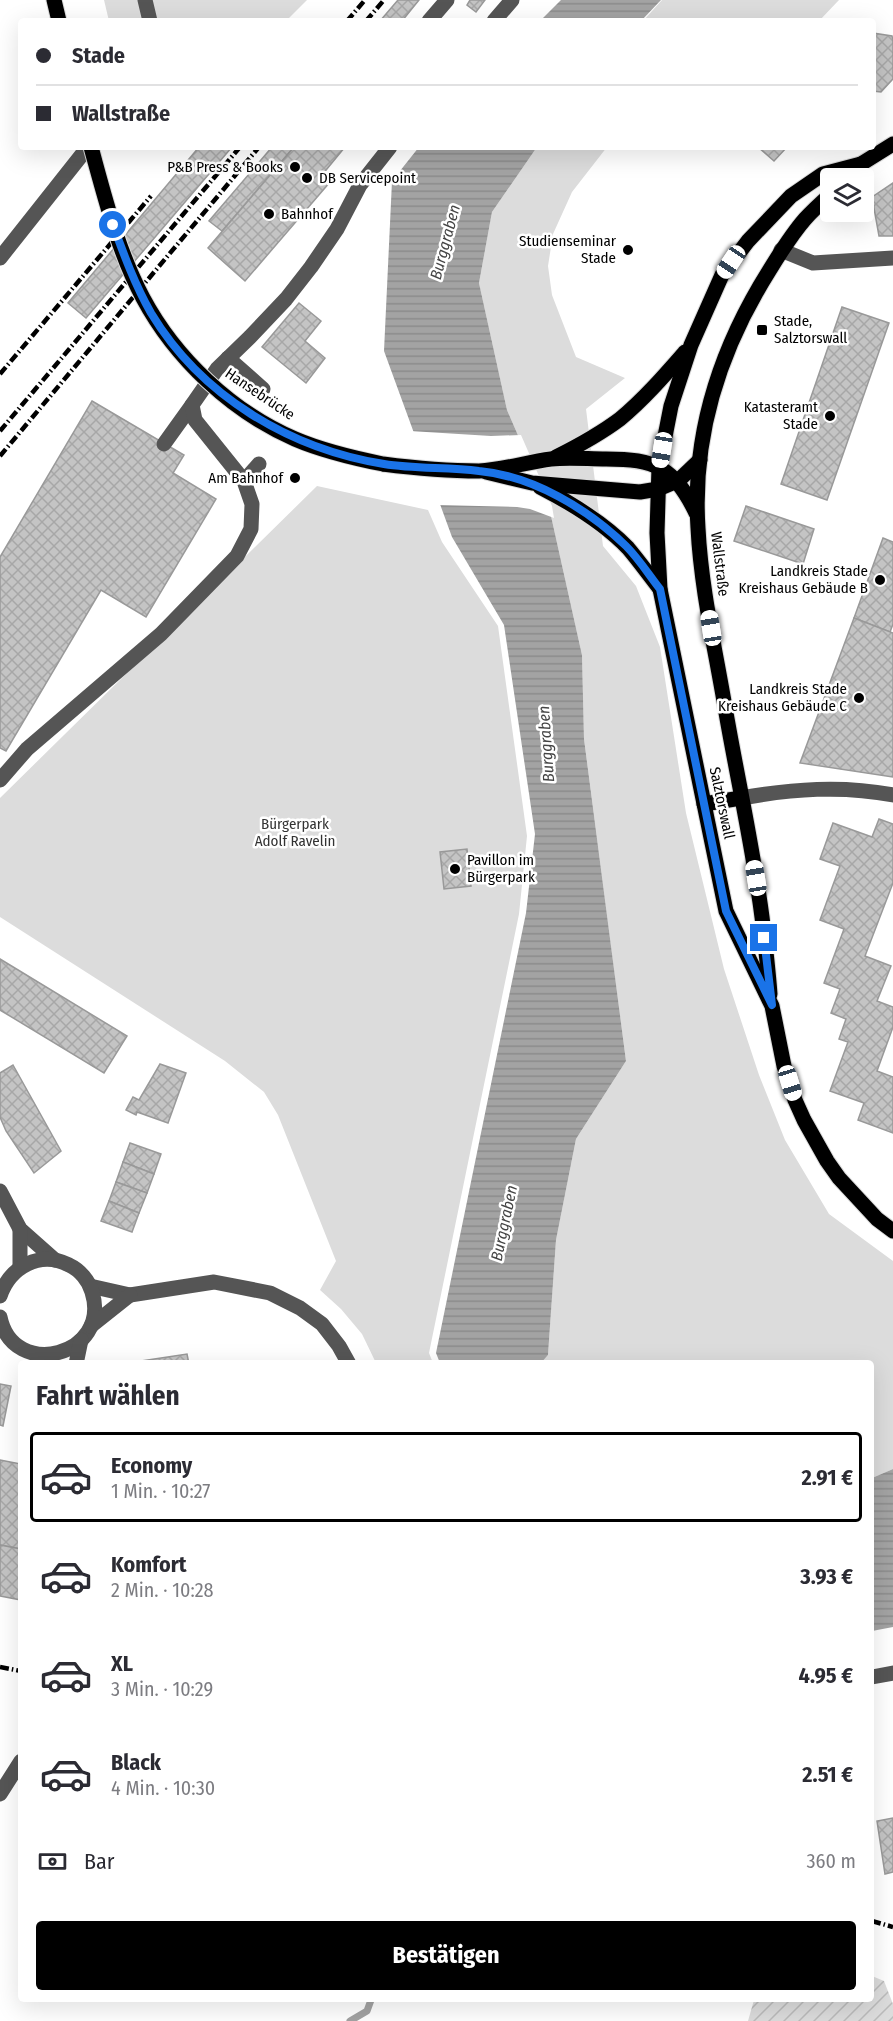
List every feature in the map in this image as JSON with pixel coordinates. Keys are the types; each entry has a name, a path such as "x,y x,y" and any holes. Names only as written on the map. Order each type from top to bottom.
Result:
{"main road":[{"path":"54,0 58,18"},
{"path":"857,168 893,144"},
{"name":"Hansebrücke","path":"91,150 113,225 142,297 153,315 171,340 219,391 284,433 336,453 383,464 412,468 480,471 532,483 617,492 658,489 677,481 700,460"},
{"path":"660,589 657,532 659,467 671,406 691,345 722,275 756,233 791,196 823,174 861,164"},
{"name":"Wallstraße","path":"772,1005 762,915 705,588 697,516 700,460 711,401 724,357 740,321 782,250 804,220 820,205"},
{"name":"Hansebrücke","path":"552,459 620,419 659,381 691,345"},
{"name":"Hansebrücke","path":"480,471 552,459 636,459 650,462 677,481 690,499 697,516"},
{"name":"Hansebrücke","path":"532,483 593,518 633,554 660,589"},
{"name":"Salztorswall","path":"660,589 726,911 772,1005 784,1066 795,1100 816,1143 840,1178 878,1219 893,1231"},
{"path":"704,804 741,798"}],"street":[{"path":"145,0 149,18"},
{"path":"432,18 447,0"},
{"path":"497,18 512,0"},
{"path":"0,258 88,150"},
{"path":"164,444 217,369 279,306 311,267 337,229 360,185 388,150"},
{"path":"782,250 813,263 893,258"},
{"path":"228,358 263,389"},
{"path":"0,780 27,749 161,634 237,556 251,529 252,504 244,481 195,420 192,405"},
{"path":"244,481 259,464"},
{"path":"741,798 787,790 836,788 893,795"},
{"path":"0,1191 20,1229 56,1260 70,1265 90,1286 94,1300 91,1326"},
{"path":"0,1296 10,1275 20,1229"},
{"path":"10,1275 34,1261 56,1260"},
{"path":"90,1286 130,1295 214,1282 270,1293 300,1308 321,1324 339,1346 347,1360"},
{"path":"1,1323 15,1343 41,1359 64,1352 81,1340 91,1326 130,1295"},
{"path":"77,1360 81,1340"},
{"path":"874,1677 893,1673"},
{"path":"0,1794 18,1766"}],"green space":[{"path":"104,0 307,0 289,18 108,18"},
{"path":"662,0 839,0 822,18 646,18"},
{"path":"535,150 605,150 572,192 553,234 548,266 552,295 576,357 625,378 586,409 603,546 636,586 660,647 686,813 724,969 759,1075 785,1140 829,1214 893,1261 893,1469 874,1477 874,1360 544,1360 548,1355 556,1240 576,1139 626,1061 584,739 582,655 549,507 507,410 479,283 492,212"},
{"name":"Bürgerpark Adolf Ravelin","path":"317,486 428,510 442,542 498,626 527,836 519,914 429,1353 432,1360 375,1360 362,1334 341,1309 320,1290 336,1261 278,1115 264,1092 225,1061 0,917 0,798"},
{"path":"874,1977 884,1981 893,2004 893,2021 748,2021 753,2002 874,2002"}],"water":[{"path":"561,0 661,0 644,18 543,18"},
{"name":"Burggraben","path":"417,150 535,150 492,212 479,283 507,410 549,507 582,655 584,739 626,1061 576,1139 556,1240 548,1355 544,1360 439,1360 436,1353 526,913 535,834 504,625 452,537 384,351 392,181"},
{"path":"893,1469 893,1627 874,1631 874,1477"}],"pier":[{"path":"410,431 491,436 521,435 552,506 554,518 517,507 437,505"}],"building":[{"path":"398,0 419,0 404,18 383,18"},
{"path":"470,0 485,0 476,12 467,5"},
{"path":"876,33 892,36 893,40 893,79 881,92 876,91"},
{"path":"196,150 229,150 86,318 68,303"},
{"path":"269,150 291,150 222,231 209,221"},
{"name":"Bahnhof","path":"291,150 343,150 322,175 330,182 245,281 208,248"},
{"path":"761,150 784,150 774,161"},
{"path":"893,183 893,236 879,236 874,196"},
{"path":"299,303 321,321 305,341 325,358 306,383 262,347"},
{"name":"Katasteramt Stade","path":"842,307 889,323 827,500 781,484"},
{"path":"92,401 184,455 173,473 216,499 146,617 101,590 6,751 0,748 0,557"},
{"path":"746,506 814,529 803,564 734,541"},
{"name":"Landkreis Stade Kreishaus Gebäude B","path":"883,538 893,542 893,624 890,632 854,618"},
{"name":"Landkreis Stade Kreishaus Gebäude C","path":"854,618 893,633 893,777 800,763"},
{"path":"879,819 893,824 893,883 865,956 891,966 877,1001 893,1007 893,1027 877,1071 893,1077 893,1133 858,1120 864,1103 830,1091 848,1042 839,1039 846,1019 831,1013 840,989 824,983 844,929 820,920 840,866 820,859 833,823 872,837"},
{"name":"Pavillon im Bürgerpark","path":"467,849 471,886 444,889 440,852"},
{"path":"0,959 127,1036 104,1073 0,1010"},
{"path":"160,1064 186,1073 168,1123 137,1112 136,1115 126,1110 133,1097 139,1100"},
{"path":"13,1065 61,1151 34,1173 6,1131 0,1117 0,1073"},
{"path":"130,1143 161,1154 154,1174 123,1162"},
{"path":"123,1162 154,1174 147,1193 116,1182"},
{"path":"116,1182 147,1193 139,1213 109,1201"},
{"path":"109,1201 139,1213 132,1232 101,1221"},
{"path":"187,1354 188,1360 148,1360"},
{"path":"0,1384 11,1386 3,1426 0,1425"},
{"path":"0,1460 18,1463 18,1548 0,1545"},
{"path":"0,1545 18,1548 18,1599 0,1596"},
{"path":"893,1818 893,1872 885,1874 877,1821"}],"waterway":[{"path":"350,2021 367,2011 370,2002"}],"railway":[{"path":"350,18 365,0"},
{"path":"369,18 384,0"},
{"path":"0,431 237,150"},
{"path":"0,456 256,150"},
{"path":"0,374 151,196"},
{"path":"0,1667 18,1670"},
{"path":"874,1922 893,1927"}],"place":[{"name":"P&B Press & Books","path":"295,167"},
{"name":"DB Servicepoint","path":"307,178"},
{"name":"Bahnhof","path":"269,214"},
{"name":"Studienseminar Stade","path":"628,250"},
{"name":"Stade, Salztorswall","path":"762,330"},
{"name":"Katasteramt Stade","path":"830,416"},
{"name":"Am Bahnhof","path":"295,478"},
{"name":"Landkreis Stade Kreishaus Gebäude B","path":"880,580"},
{"name":"Landkreis Stade Kreishaus Gebäude C","path":"859,698"},
{"name":"Pavillon im Bürgerpark","path":"455,869"}],"route":[{"path":"113,225 142,297 162,328 186,358 219,391 273,428 313,446 383,464 412,468 480,471 532,483 593,518 627,547 660,589 726,911 772,1005 764,938"}]}
